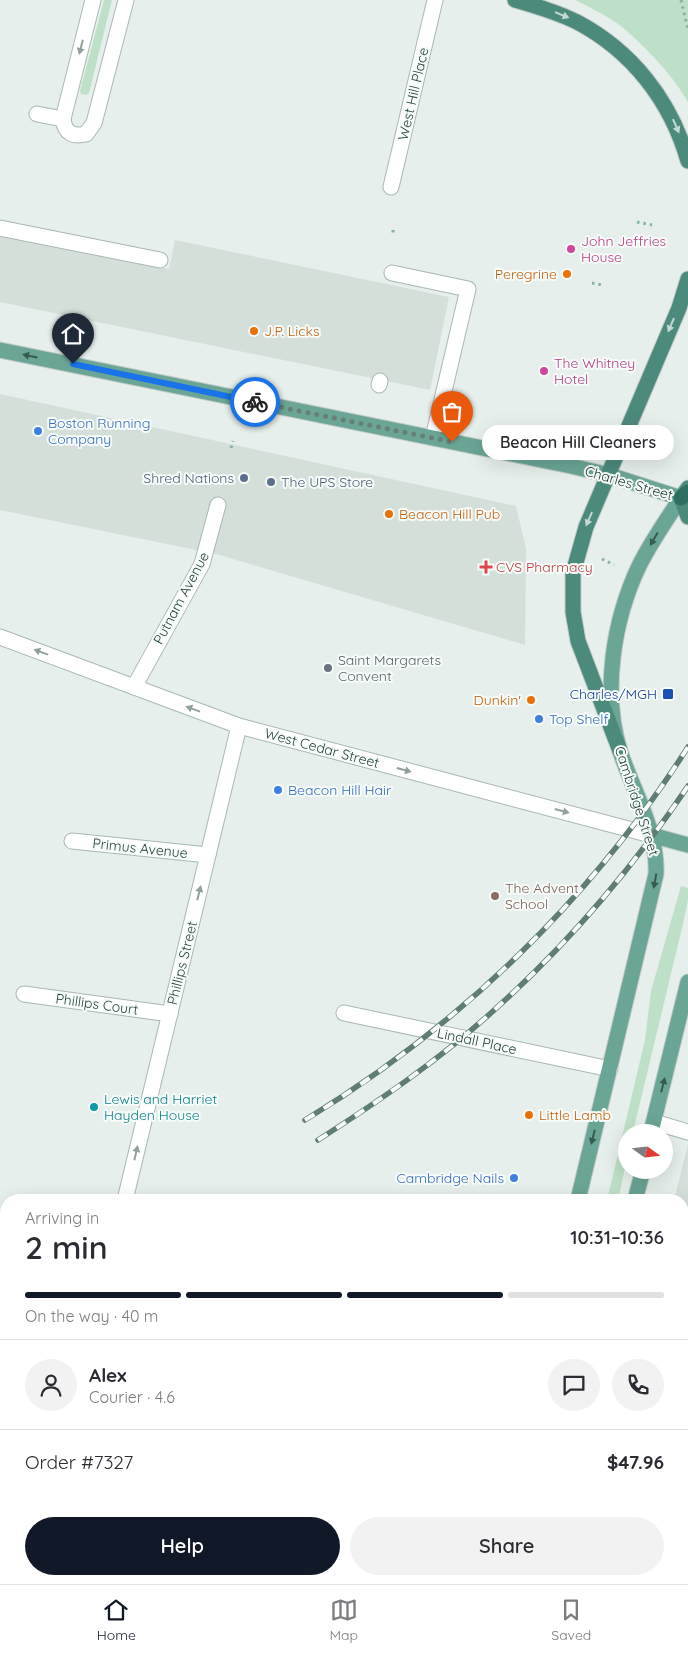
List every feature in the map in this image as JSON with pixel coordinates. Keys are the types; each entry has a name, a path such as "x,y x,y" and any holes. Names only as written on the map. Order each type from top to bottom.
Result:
{"highway":[{"path":"515,0 558,13 575,21 608,41 622,53 649,81 664,104 677,128 688,161"},
{"path":"620,751 574,627 573,573 579,546 586,527 679,308 688,279"},
{"name":"Charles Street","path":"686,495 688,517"}],"main road":[{"name":"Charles Street","path":"0,350 434,438 609,475 686,495"},
{"name":"Cambridge Street","path":"579,1194 654,887 657,861 651,835 620,751 613,712 614,663 621,621 639,567 663,524 686,495"},
{"path":"651,835 688,845"},
{"path":"653,1124 688,982"},
{"path":"637,1194 640,1179"}],"street":[{"path":"93,0 63,119 64,128 78,136 86,134 94,123 126,0"},
{"name":"West Hill Place","path":"391,187 434,0"},
{"path":"37,114 63,119"},
{"path":"0,228 160,260"},
{"path":"398,278 468,289 434,438"},
{"name":"Putnam Avenue","path":"134,687 202,564 218,505"},
{"name":"West Cedar Street","path":"0,637 239,726 651,835"},
{"name":"Phillips Street","path":"126,1194 239,726"},
{"name":"Primus Avenue","path":"72,840 208,855"},
{"name":"Phillips Court","path":"24,994 170,1014"},
{"name":"Lindall Place","path":"344,1014 610,1069"},
{"path":"673,1130 688,1132"}],"path":[{"path":"681,0 688,30"},
{"path":"637,222 652,225"},
{"path":"592,283 603,285"},
{"path":"231,448 233,441"},
{"path":"601,558 618,568"}],"shaded area":[{"path":"0,236 169,269 175,240 449,297 430,390 0,302"},
{"path":"0,394 516,506 526,549 525,645 216,554 0,510"},
{"path":"688,1144 688,1194 676,1194"}],"green space":[{"path":"104,0 112,0 89,93 86,95 81,94 80,91"},
{"path":"575,0 688,0 688,102 667,72 631,34 611,19"},
{"path":"681,886 688,888 688,900 683,924 635,1124 625,1124 645,1040 651,991"},
{"path":"618,1154 618,1179 623,1179 619,1194 608,1194"}],"railway":[{"path":"305,1120 362,1083 417,1043 469,1001 518,955 565,907 609,856 650,803 688,747"},
{"path":"318,1140 430,1063 472,1030 520,986 597,905 667,817 688,786"}],"way so far":[{"path":"255,402 452,442"}],"place":[{"name":"John Jeffries House","path":"571,249"},
{"name":"Peregrine","path":"567,274"},
{"name":"J.P. Licks","path":"254,331"},
{"name":"The Whitney Hotel","path":"544,371"},
{"name":"Boston Running Company","path":"38,431"},
{"name":"Beacon Hill Cleaners","path":"452,442"},
{"name":"Shred Nations","path":"244,478"},
{"name":"The UPS Store","path":"271,482"},
{"name":"Beacon Hill Pub","path":"389,514"},
{"name":"CVS Pharmacy","path":"486,567"},
{"name":"Saint Margarets Convent","path":"328,668"},
{"name":"Charles/MGH","path":"668,694"},
{"name":"Dunkin'","path":"531,700"},
{"name":"Top Shelf","path":"539,719"},
{"name":"Beacon Hill Hair","path":"278,790"},
{"name":"The Advent School","path":"495,896"},
{"name":"Lewis and Harriet Hayden House","path":"94,1107"},
{"name":"Little Lamb","path":"529,1115"},
{"name":"Cambridge Nails","path":"514,1178"}],"route":[{"path":"73,364 255,402"}]}
